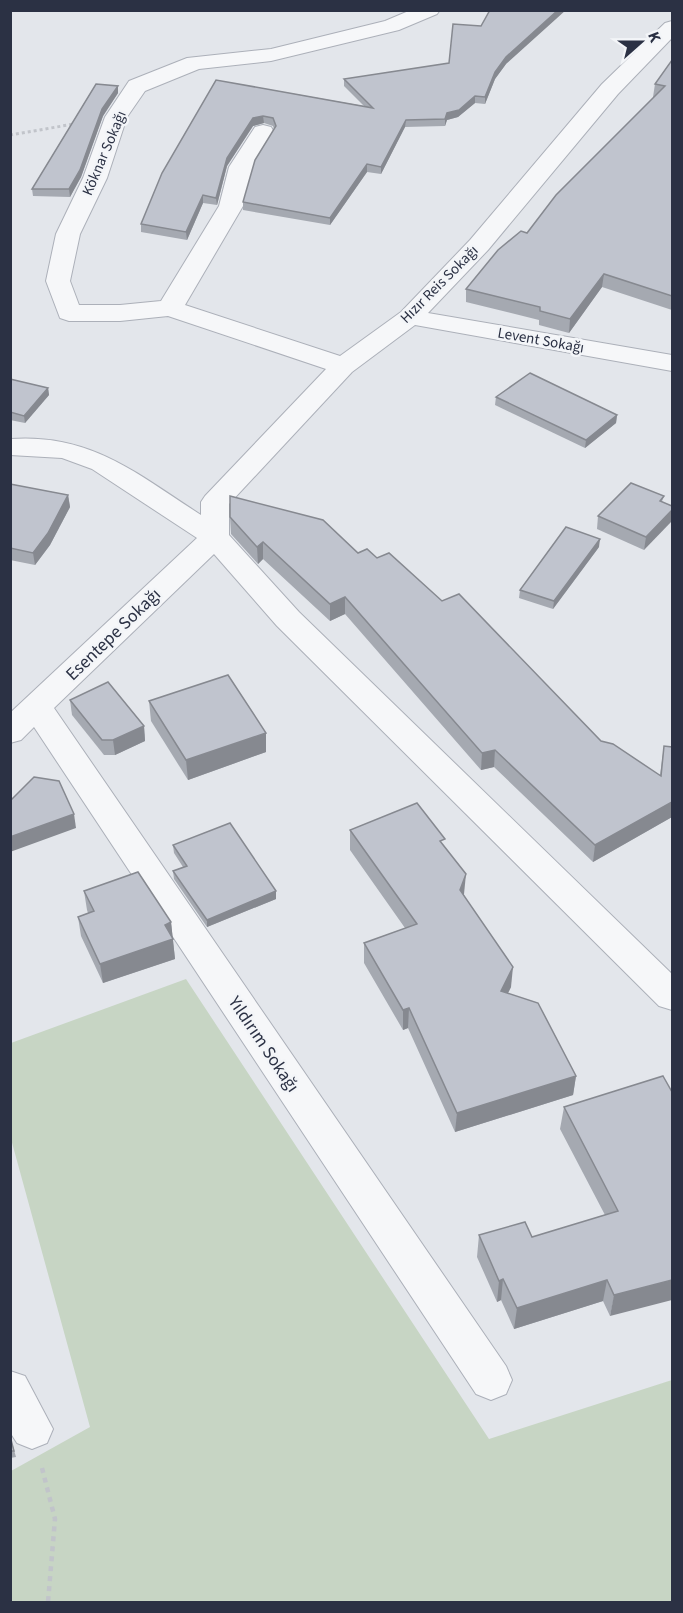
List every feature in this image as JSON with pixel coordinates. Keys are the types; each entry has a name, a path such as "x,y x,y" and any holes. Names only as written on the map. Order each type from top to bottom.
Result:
{"street":[{"name":"Köknar Sokağı","path":"343,366 170,308 120,314 69,313 58,281 68,234 95,178 116,117 137,86 195,63 272,55 392,26 429,10"},
{"name":"Hızır Reis Sokağı","path":"215,537 215,502 343,366 410,317 478,245 610,89 672,27"},
{"path":"170,308 231,206 241,167 263,132"},
{"name":"Levent Sokağı","path":"410,317 672,363"},
{"path":"10,447 66,450 102,464 215,537 288,619 672,996"},
{"name":"Esentepe Sokağı","path":"10,732 215,537"},
{"name":"Yıldırım Sokağı","path":"37,707 491,1380"},
{"path":"10,1390 32,1429"}],"path":[{"path":"10,135 116,117"},
{"path":"32,1429 55,1519 48,1602"}],"green space":[{"path":"186,979 489,1439 672,1380 672,1602 11,1602 11,1471 90,1427 11,1139 11,1043"}],"building":[{"path":"490,10 558,10 506,57 495,72 485,97 475,96 459,110 447,113 445,119 406,120 381,167 367,164 330,218 243,202 255,160 276,126 273,118 263,116 253,118 227,158 216,198 203,195 186,232 141,224 162,173 216,80 373,108 344,79 449,63 453,24 481,26"},
{"path":"672,60 672,296 604,274 570,319 540,311 540,307 466,289 498,250 521,231 527,233 556,195 665,86 655,84"},
{"path":"96,84 118,86 102,109 80,170 69,189 32,189"},
{"path":"530,373 617,415 586,440 496,397"},
{"path":"10,379 48,388 24,416 10,412"},
{"path":"631,483 664,496 660,501 672,506 672,510 646,537 598,516"},
{"path":"10,484 68,495 48,533 33,553 10,548"},
{"path":"230,496 323,520 358,553 367,549 377,558 389,553 442,601 459,594 601,741 613,744 661,776 664,746 672,747 672,802 595,845 495,750 482,753 345,597 330,604 263,542 257,547 230,517"},
{"path":"566,527 600,539 554,601 520,590"},
{"path":"228,675 266,733 186,760 149,701"},
{"path":"108,682 144,726 113,740 102,740 70,700"},
{"path":"34,777 59,781 74,814 10,837 10,801"},
{"path":"417,803 445,839 440,841 466,874 460,890 513,967 501,991 538,1003 576,1076 457,1113 409,1008 403,1010 364,943 417,924 350,830"},
{"path":"230,823 276,891 207,920 173,871 187,866 173,845"},
{"path":"138,872 171,922 165,925 173,939 100,964 78,917 94,911 84,891"},
{"path":"663,1076 672,1092 672,1280 614,1295 607,1280 517,1308 503,1279 499,1281 479,1235 525,1222 532,1237 618,1211 564,1107"},
{"path":"10,1436 14,1451 10,1451"}]}
